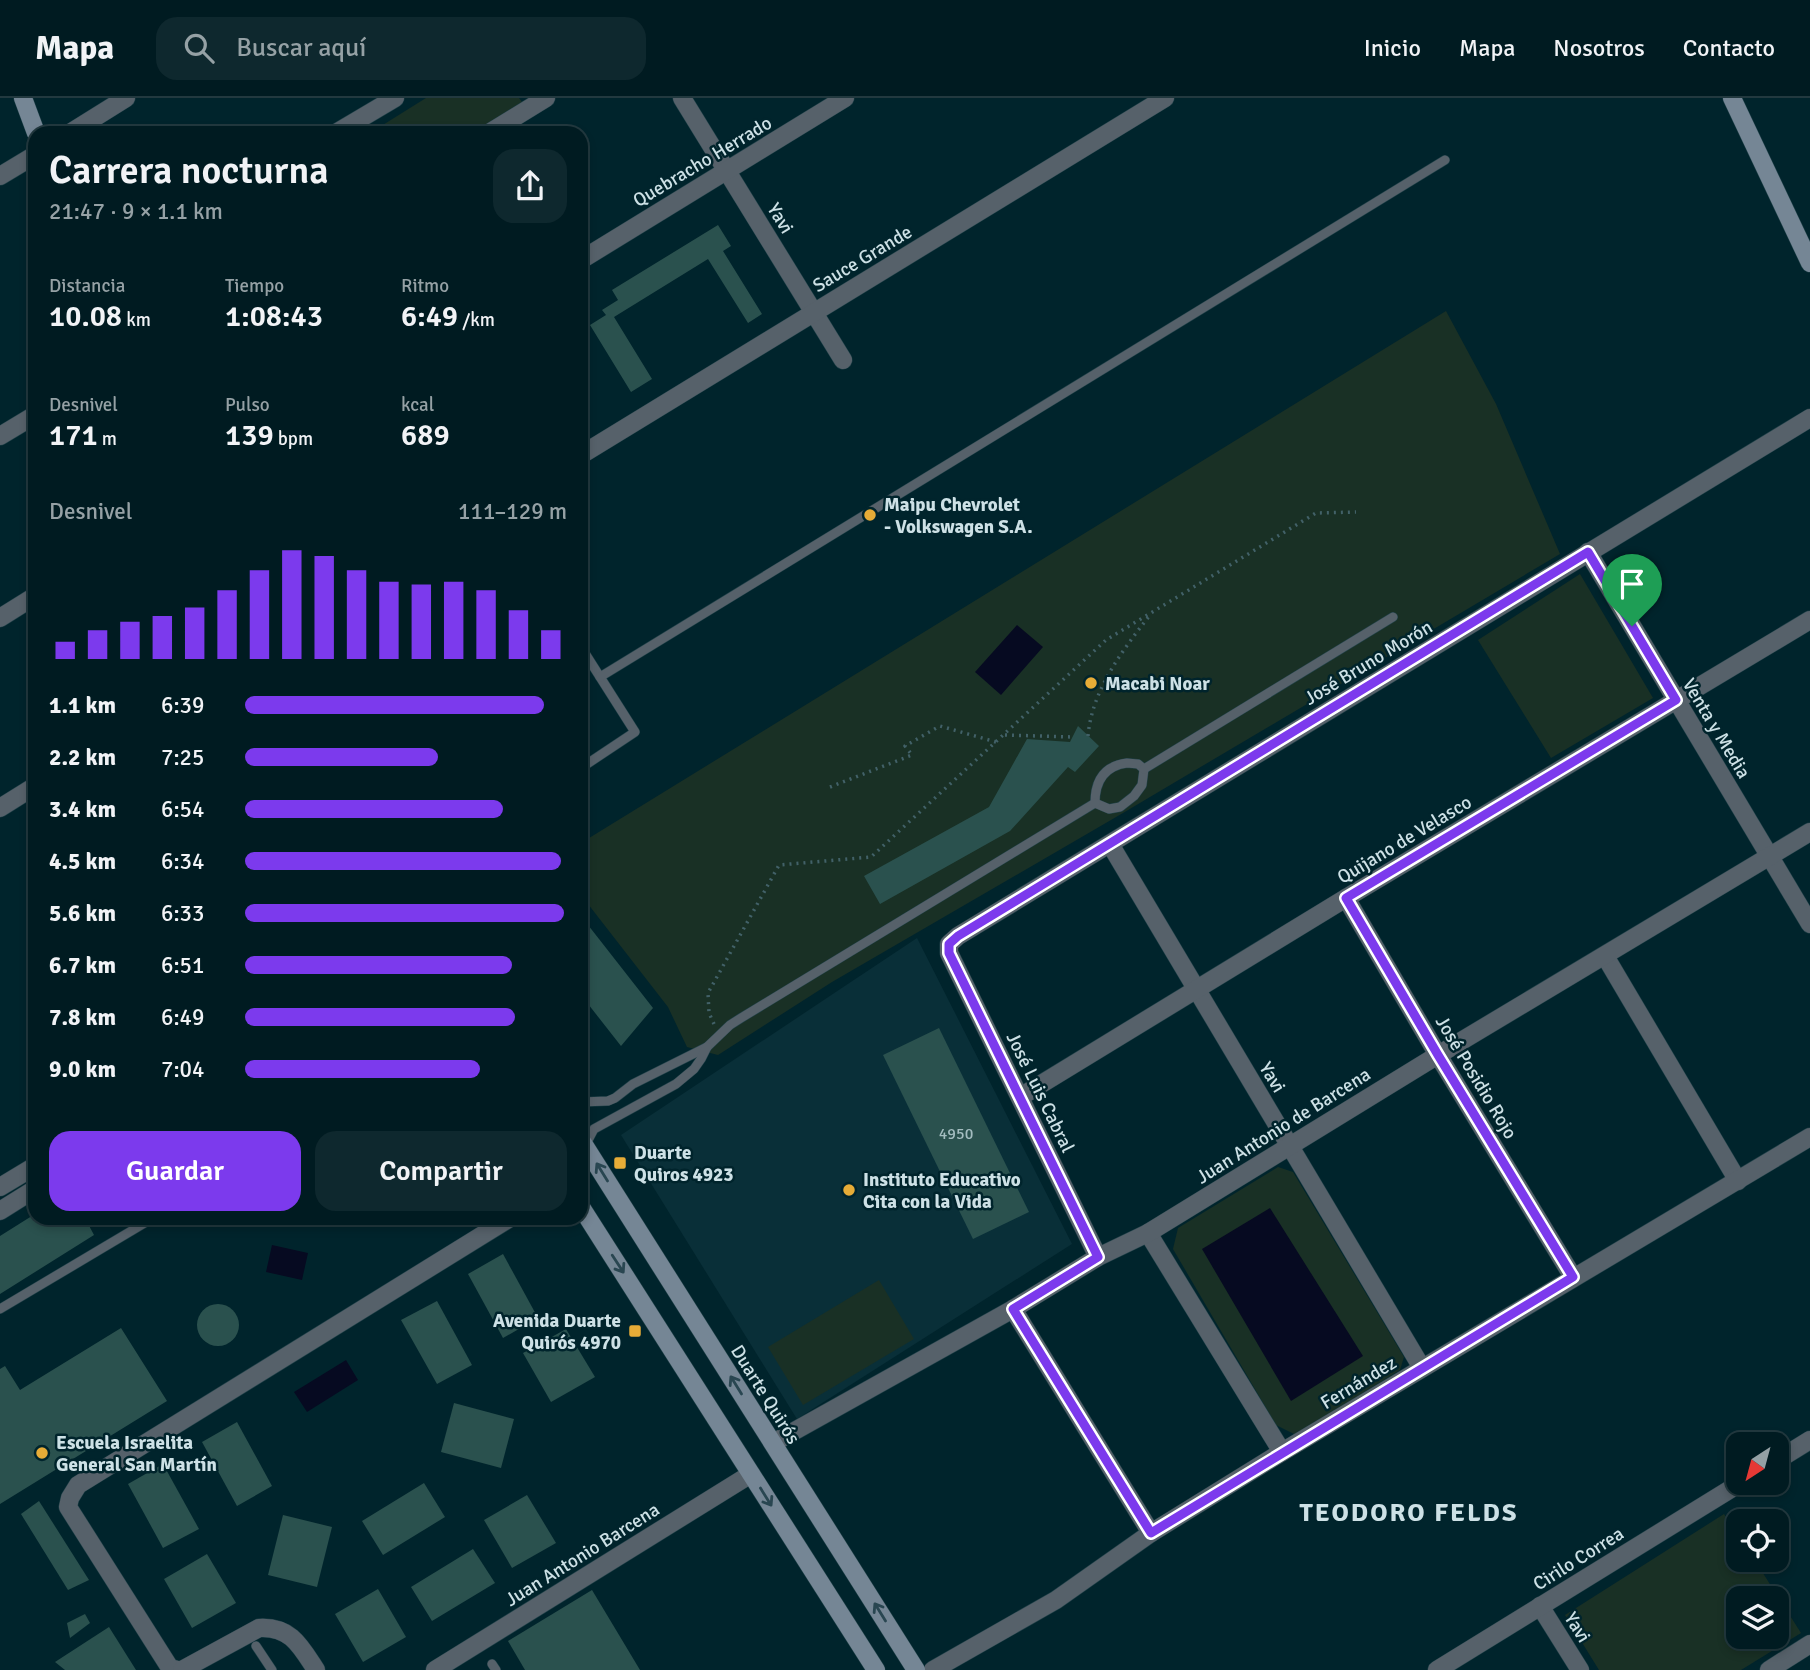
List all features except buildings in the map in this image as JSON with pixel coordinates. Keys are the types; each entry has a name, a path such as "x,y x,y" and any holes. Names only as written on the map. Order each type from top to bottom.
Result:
{"main road":[{"path":"23,98 33,126"},
{"path":"1732,98 1808,254"},
{"name":"Duarte Quirós","path":"588,1151 916,1670"},
{"path":"588,1218 876,1670"}],"street":[{"path":"81,126 127,98"},
{"path":"349,126 395,98"},
{"name":"Yavi","path":"682,98 843,360"},
{"name":"Quebracho Herrado","path":"588,256 845,98"},
{"name":"Sauce Grande","path":"588,451 1165,98"},
{"path":"500,126 539,100"},
{"path":"0,176 28,159"},
{"name":"José Bruno Morón","path":"949,944 958,936 1810,418"},
{"path":"0,436 28,419"},
{"name":"Venta y Media","path":"1588,552 1810,924"},
{"path":"0,618 28,601"},
{"name":"Quijano de Velasco","path":"1020,1097 1810,620"},
{"path":"0,808 28,790"},
{"name":"Juan Antonio de Barcena","path":"772,1443 1013,1309 1098,1257 1148,1233 1810,832"},
{"name":"Yavi","path":"1110,844 1422,1368"},
{"name":"José Posidio Rojo","path":"1346,898 1573,1277"},
{"name":"José Luis Cabral","path":"949,944 949,953 1098,1257"},
{"path":"1605,956 1738,1181"},
{"name":"Fernández","path":"933,1670 1056,1600 1151,1533 1283,1452 1810,1137"},
{"path":"0,1187 28,1170"},
{"path":"0,1211 28,1193"},
{"path":"313,1669 289,1634 269,1628 260,1628 180,1670 170,1668 68,1507 70,1498 78,1485 499,1225"},
{"path":"1148,1233 1283,1452"},
{"path":"1013,1309 1151,1533"},
{"path":"1789,1453 1810,1440"},
{"name":"Juan Antonio Barcena","path":"436,1670 751,1474"},
{"name":"Cirilo Correa","path":"1437,1670 1726,1492"},
{"name":"Yavi","path":"1541,1606 1580,1670"},
{"path":"1769,1670 1810,1644"}],"lane":[{"path":"600,677 1445,160"},
{"path":"1144,769 1393,617"},
{"path":"588,658 635,732 588,763"},
{"path":"1095,803 1095,788 1107,771 1127,763 1138,764 1144,769"},
{"path":"1095,803 1109,809 1120,807 1134,796 1142,785 1144,769"},
{"path":"588,1137 594,1129 676,1084 694,1069 707,1047 741,1017 1095,803"},
{"path":"588,1102 615,1098 633,1084 707,1047"},
{"path":"0,1309 141,1225"},
{"path":"256,1646 272,1670"}],"path":[{"path":"718,1036 709,1013 708,993 779,865 871,857 1106,640 1316,513 1356,512"},
{"path":"1088,736 1089,720 1102,688 1121,652 1152,612"},
{"path":"830,787 912,755 905,746 940,726 996,742"},
{"path":"1004,735 1073,737"}],"shaded area":[{"path":"1017,625 1043,647 1001,695 975,672"},
{"name":"Instituto Educativo Cita con la Vida","path":"917,938 1072,1244 797,1419 621,1135"},
{"path":"1270,1208 1363,1356 1291,1401 1202,1249"},
{"path":"272,1245 308,1253 302,1280 266,1272"},
{"path":"346,1360 358,1380 307,1412 294,1392"}],"green space":[{"path":"426,98 519,98 522,102 484,126 381,126"},
{"name":"Macabi Noar","path":"1446,311 1496,404 1560,554 832,982 718,1055 687,1047 668,1007 588,904 588,839"},
{"path":"1580,574 1653,698 1551,758 1478,640"},
{"path":"1278,1167 1293,1172 1404,1357 1400,1370 1296,1435 1276,1425 1173,1249 1178,1228"},
{"path":"879,1280 914,1339 803,1405 768,1347"},
{"path":"1724,1514 1726,1572 1762,1572 1771,1586 1726,1586 1726,1649 1775,1649 1741,1670 1599,1670 1565,1615"},
{"path":"1789,1614 1801,1633 1789,1640"}],"place":[{"name":"Maipu Chevrolet - Volkswagen S.A.","path":"870,515"},
{"name":"Macabi Noar","path":"1091,683"},
{"name":"Duarte Quiros 4923","path":"620,1163"},
{"name":"Instituto Educativo Cita con la Vida","path":"849,1190"},
{"name":"Avenida Duarte Quirós 4970","path":"635,1331"},
{"name":"Escuela Israelita General San Martín","path":"42,1453"}],"district":[{"name":"TEODORO FELDS","path":"1409,1512"}],"route":[{"path":"1588,552 1632,626 1676,700 1346,898 1573,1277 1151,1533 1013,1309 1098,1257 949,953 949,944 958,936 1588,552"}]}
